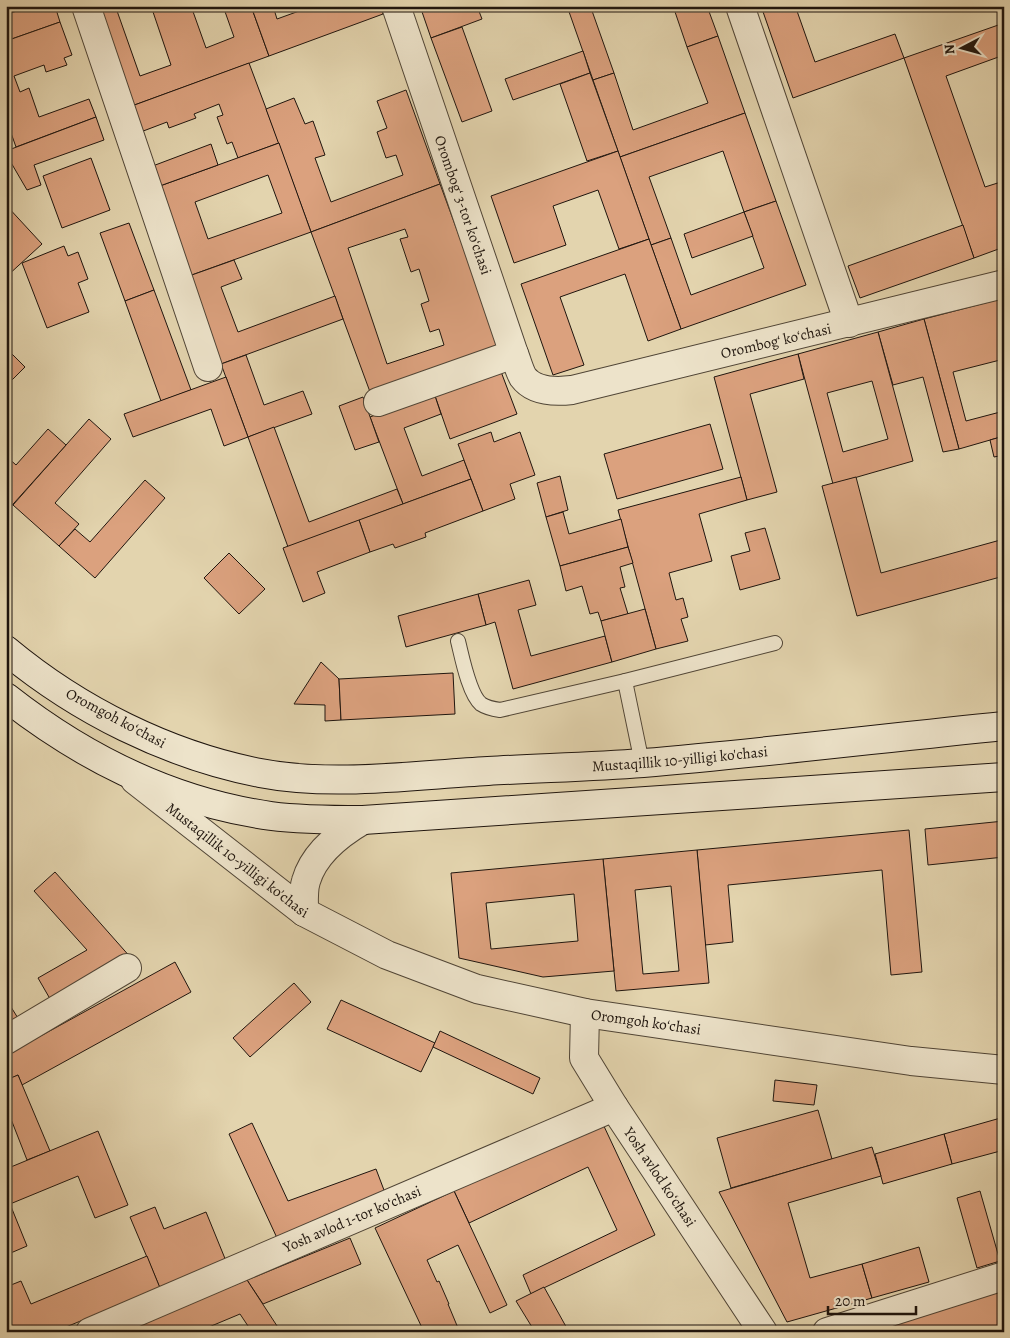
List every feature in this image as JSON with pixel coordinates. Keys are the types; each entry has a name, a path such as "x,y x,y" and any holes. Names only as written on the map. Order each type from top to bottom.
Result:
{"street":[{"path":"86,6 208,367"},
{"name":"Orombogʻ 3-tor koʻchasi","path":"396,6 514,354 523,376 533,387 547,390"},
{"path":"740,6 849,323"},
{"name":"Orombogʻ koʻchasi","path":"547,390 559,392 572,390 1004,284"},
{"path":"378,402 514,354"},
{"name":"Oromgoh koʻchasi","path":"6,650 91,708 118,723 173,748 262,773 294,777 355,779"},
{"name":"Mustaqillik 10-yilligi ko'chasi","path":"6,697 64,739 126,773 184,796 243,811 295,818 362,820 1004,777"},
{"name":"Mustaqillik 10-yilligi ko'chasi","path":"355,779 642,763 1004,726"},
{"name":"Mustaqillik 10-yilligi ko'chasi","path":"126,773 304,912"},
{"name":"Mustaqillik 10-yilligi ko'chasi","path":"304,912 306,881 314,863 333,840 362,820"},
{"name":"Oromgoh koʻchasi","path":"304,912 387,955 477,989 585,1013 911,1061 1004,1070"},
{"path":"6,1040 127,968"},
{"name":"Yosh avlod koʻchasi","path":"585,1013 584,1058 614,1107 763,1332"},
{"name":"Yosh avlod 1-tor koʻchasi","path":"90,1332 614,1107"},
{"path":"827,1332 1004,1276"}],"lane":[{"path":"458,641 473,693 480,703 489,708 500,710 625,681 774,643"},
{"path":"625,681 642,763"}],"building":[{"path":"30,6 55,6 60,22 6,41 6,15"},
{"path":"92,6 121,6 116,8 140,76 171,65 151,6 191,6 206,48 234,37 223,6 251,6 269,56 129,107"},
{"path":"251,6 273,6 277,19 313,6 380,6 383,14 269,56"},
{"path":"420,6 477,6 482,19 431,38"},
{"path":"567,6 595,6 591,8 614,73 593,80"},
{"path":"673,6 707,6 718,36 687,47"},
{"path":"761,6 810,6 797,11 815,62 895,34 904,58 793,98"},
{"path":"60,22 72,55 64,58 67,65 46,72 44,65 14,76 20,92 29,88 39,117 89,99 96,117 16,147 6,119 6,41"},
{"path":"1004,23 1004,55 946,76 985,187 1004,181 1004,247 974,258 904,58"},
{"path":"462,27 492,111 462,122 431,38"},
{"path":"718,36 745,113 620,157 593,80 614,73 633,130 708,103 687,47"},
{"path":"583,51 590,73 513,100 505,79"},
{"path":"249,63 279,143 238,158 232,142 227,144 217,117 223,115 219,104 194,114 196,118 169,128 167,122 138,133 129,107"},
{"path":"590,73 618,151 587,161 560,84"},
{"path":"406,90 440,184 311,232 266,109 294,98 305,124 313,121 325,155 315,158 331,202 403,175 396,155 386,158 377,132 387,128 377,101"},
{"path":"745,113 776,201 744,212 723,151 649,177 671,238 651,245 620,157"},
{"path":"96,117 104,140 34,165 41,185 27,190 6,151"},
{"path":"279,143 311,232 189,276 157,187","holes":["268,175 282,213 208,239 195,202"]},
{"path":"211,144 218,165 157,187 150,167"},
{"path":"618,151 649,239 619,249 598,190 553,206 566,245 514,263 491,196"},
{"path":"91,158 110,210 62,228 43,176"},
{"path":"440,184 502,352 373,400 311,232","holes":["405,229 408,237 400,239 411,272 419,269 429,301 421,304 430,332 439,329 444,345 387,364 348,248"]},
{"path":"776,201 806,285 681,329 651,245 671,238 691,295 764,268 744,212"},
{"path":"6,205 42,244 6,277"},
{"path":"744,212 753,236 692,258 684,234"},
{"path":"129,223 154,290 125,301 100,233"},
{"path":"963,225 974,258 860,298 848,266"},
{"path":"649,239 681,329 648,341 625,274 560,297 584,365 553,375 521,284"},
{"path":"64,246 68,256 78,252 88,279 78,283 89,312 47,328 22,263"},
{"path":"234,260 242,279 221,287 238,332 335,296 343,319 221,364 189,276"},
{"path":"154,290 191,390 161,401 125,301"},
{"path":"1004,298 1004,359 953,372 966,421 1004,411 1004,436 959,449 924,319"},
{"path":"924,319 959,449 943,452 923,377 893,385 878,332"},
{"path":"878,332 913,461 833,484 798,354","holes":["872,381 888,439 843,452 827,393"]},
{"path":"6,348 25,367 6,386"},
{"path":"798,354 804,379 750,394 777,492 747,500 714,377"},
{"path":"246,355 264,405 303,391 312,414 248,437 221,364"},
{"path":"500,369 517,414 450,439 434,393"},
{"path":"226,377 248,437 224,446 211,409 133,437 124,414"},
{"path":"434,393 441,414 404,428 422,476 464,460 471,479 403,504 370,417"},
{"path":"363,397 379,442 355,450 339,406"},
{"path":"89,419 111,439 55,503 79,524 59,546 13,505"},
{"path":"710,424 723,469 617,499 604,454"},
{"path":"274,427 309,522 397,489 403,504 288,547 248,437"},
{"path":"48,429 66,445 6,512 6,456 16,465"},
{"path":"491,432 494,442 520,432 535,475 510,484 515,499 483,511 458,444"},
{"path":"1004,436 1004,455 994,457 990,440"},
{"path":"560,476 568,510 546,517 537,483"},
{"path":"741,477 747,500 699,514 712,561 669,573 676,600 683,598 688,617 681,619 688,641 656,649 618,510"},
{"path":"856,477 881,573 1004,539 1004,576 857,616 822,486"},
{"path":"471,479 483,511 425,533 426,537 395,548 393,544 370,552 359,520"},
{"path":"145,480 165,498 95,578 59,546 75,529 90,542"},
{"path":"563,512 569,534 621,519 628,547 560,566 546,517"},
{"path":"359,520 370,552 317,572 325,593 303,602 283,548"},
{"path":"765,528 780,579 740,590 731,556 750,551 745,533"},
{"path":"628,547 633,563 620,567 625,587 620,588 628,614 601,621 598,612 590,614 582,586 566,591 560,566"},
{"path":"229,553 265,589 239,614 204,578"},
{"path":"529,580 536,605 518,610 531,656 605,636 612,662 513,689 495,622 486,625 478,594"},
{"path":"478,594 486,625 406,647 398,616"},
{"path":"645,609 656,649 612,662 601,621"},
{"path":"321,662 339,679 341,720 325,721 325,705 294,704"},
{"path":"453,673 455,714 341,720 339,679"},
{"path":"1004,821 1004,857 928,865 925,829"},
{"path":"909,830 922,972 891,975 882,870 728,885 733,942 705,945 697,850"},
{"path":"697,850 709,983 616,991 603,859","holes":["671,886 679,971 643,974 635,890"]},
{"path":"603,859 614,971 543,977 459,958 451,873","holes":["574,894 578,941 491,949 486,903"]},
{"path":"55,872 132,959 53,1004 38,978 87,950 34,891"},
{"path":"175,962 191,992 22,1085 18,1075 12,1078 6,1068 6,1055"},
{"path":"294,983 311,1002 250,1057 233,1038"},
{"path":"6,999 21,1023 6,1032"},
{"path":"341,1000 435,1043 421,1072 327,1029"},
{"path":"440,1031 540,1078 533,1094 433,1047"},
{"path":"18,1075 50,1151 27,1160 9,1114 6,1115 6,1080"},
{"path":"775,1080 817,1085 814,1105 773,1101"},
{"path":"818,1110 832,1159 731,1188 717,1138"},
{"path":"1004,1117 1004,1150 952,1164 944,1134"},
{"path":"602,1122 655,1235 531,1294 523,1275 617,1230 588,1167 469,1223 454,1191"},
{"path":"252,1123 288,1201 376,1169 387,1198 277,1238 229,1134"},
{"path":"98,1131 128,1205 95,1218 78,1176 10,1204 27,1246 6,1255 6,1169"},
{"path":"944,1134 952,1164 883,1184 875,1154"},
{"path":"872,1147 881,1176 788,1203 810,1278 862,1264 872,1298 787,1322 719,1192"},
{"path":"454,1191 507,1305 490,1313 458,1245 427,1260 437,1282 439,1281 458,1328 450,1332 424,1332 375,1228"},
{"path":"980,1191 1000,1261 977,1268 957,1198"},
{"path":"155,1207 164,1229 206,1212 226,1261 160,1288 130,1217"},
{"path":"350,1238 361,1264 263,1304 247,1280"},
{"path":"919,1247 929,1282 872,1298 862,1264"},
{"path":"147,1256 160,1288 54,1332 9,1332 6,1326 6,1287 21,1281 31,1304"},
{"path":"247,1280 281,1332 252,1332 240,1314 197,1332 135,1332 132,1327"},
{"path":"544,1287 569,1332 535,1332 516,1301"},
{"path":"1004,1290 1004,1324 979,1332 867,1332"}]}
